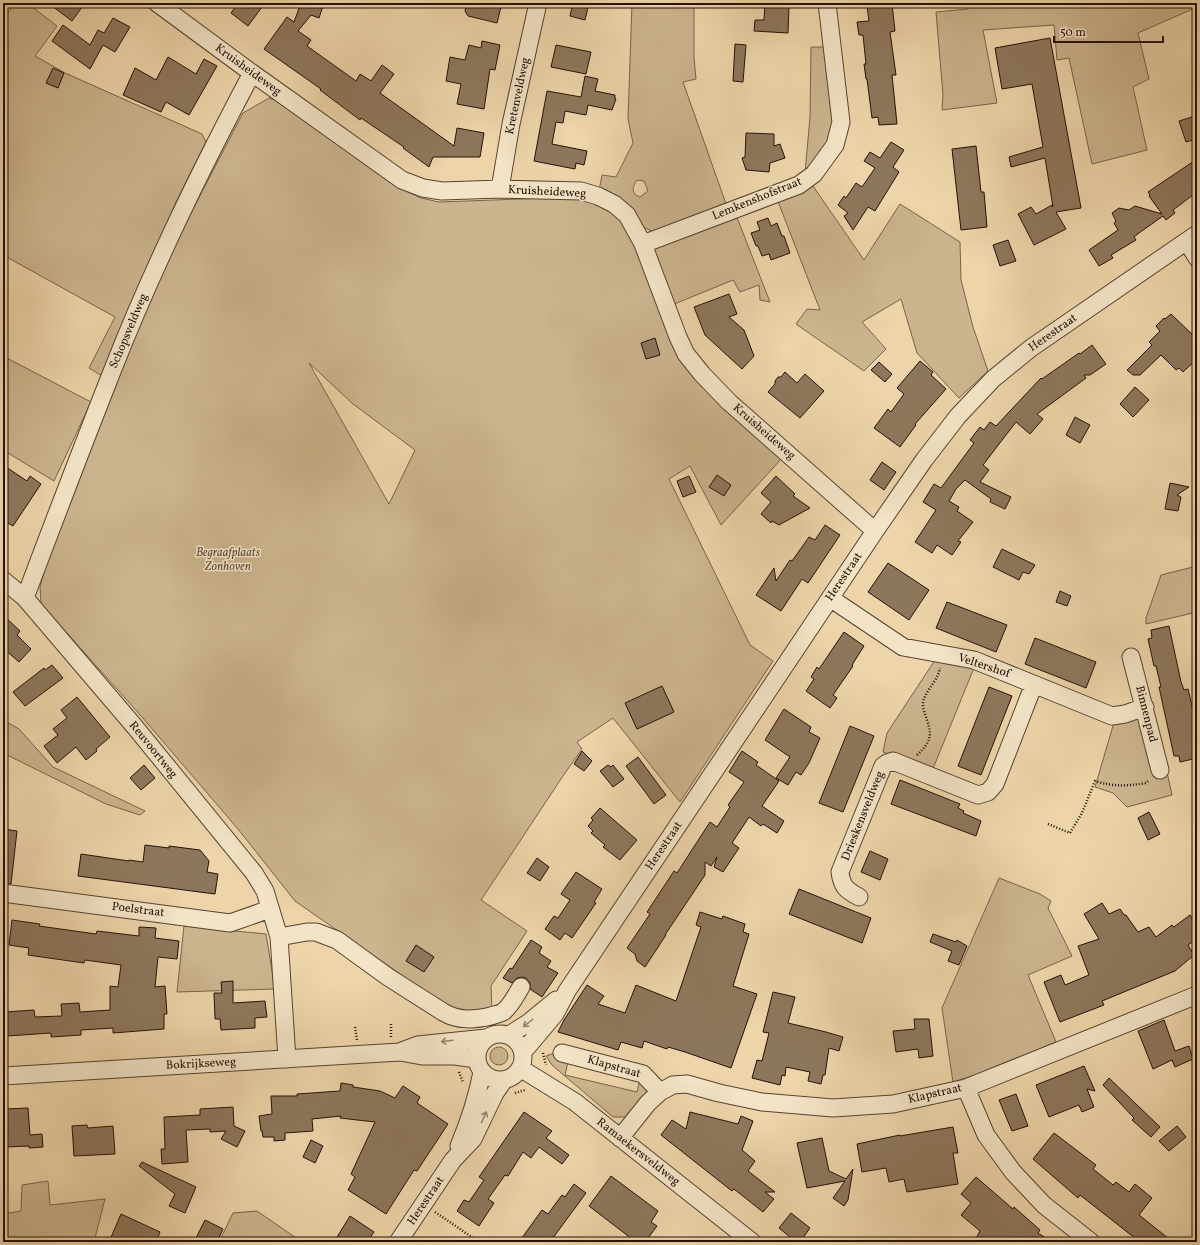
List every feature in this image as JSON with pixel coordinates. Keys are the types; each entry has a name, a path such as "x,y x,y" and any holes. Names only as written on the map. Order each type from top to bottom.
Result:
{"street":[{"name":"Kruisheideweg","path":"157,3 402,180 423,188 442,191 500,189 581,191 598,196 614,204 627,216 643,244 678,337 686,354 702,374 729,402 876,531"},
{"name":"Kretenveldweg","path":"500,189 511,124 538,3"},
{"name":"Lemkenshofstraat","path":"643,244 798,185 814,174 835,145 841,122 828,3"},
{"name":"Schopsveldweg","path":"25,598 113,368 161,256 213,146 252,73"},
{"path":"1192,238 1197,258"},
{"name":"Herestraat","path":"522,1060 555,1014 567,991 830,598 924,460 958,416 993,380 1031,348 1192,238"},
{"name":"Reuvoortweg","path":"3,580 25,598 135,727 254,873 265,891 280,936 287,1059"},
{"name":"Veltershof","path":"830,598 903,647 974,660 1112,716 1125,714 1145,707"},
{"name":"Binnenpad","path":"1131,657 1160,770"},
{"name":"Drieskensveldweg","path":"859,897 847,891 841,882 840,872 883,766 893,761 978,795 988,792 995,784 1034,684"},
{"name":"Poelstraat","path":"3,892 230,923 270,909"},
{"path":"280,936 316,932 337,940 388,977 450,1016 464,1020 481,1018 502,1012 509,1006 521,987"},
{"name":"Herestraat","path":"509,1035 528,1023 567,991"},
{"name":"Klapstraat","path":"620,1138 648,1103 660,1092 674,1085 687,1084 719,1093 762,1102 833,1108 893,1104 966,1088 1197,995"},
{"path":"493,1034 509,1035 520,1045 522,1060 516,1074 511,1078 504,1080 492,1079 479,1066 479,1048 486,1038 493,1034"},
{"name":"Bokrijkseweg","path":"400,1052 418,1045 486,1038"},
{"name":"Bokrijkseweg","path":"3,1076 400,1052 422,1056 455,1056 479,1066"},
{"name":"Klapstraat","path":"562,1053 643,1074 660,1092"},
{"name":"Ramaekersveldweg","path":"522,1060 752,1242"},
{"name":"Herestraat","path":"453,1160 471,1114 480,1084 479,1066"},
{"name":"Herestraat","path":"398,1242 453,1160 473,1139 495,1093 504,1080"},
{"path":"966,1088 986,1135 1013,1172 1044,1205 1091,1242"}],"path":[{"path":"910,768 915,756 927,745 930,738 930,729 923,709 923,699 938,675 942,654"},
{"path":"1048,824 1070,833 1082,813 1096,781 1108,785 1120,786 1141,784 1146,783 1160,770"},
{"path":"391,1024 391,1037"},
{"path":"355,1027 357,1040"},
{"path":"544,1048 543,1054 546,1065"},
{"path":"430,1209 479,1242"}],"green space":[{"path":"15,3 27,3 57,26 35,56 65,73 202,134 206,142 176,202 102,376 89,368 115,317 3,255 3,20"},
{"path":"632,3 694,3 694,57 696,79 683,82 726,204 653,232 640,225 599,191 602,175 616,177 633,143 628,119","holes":["637,180 644,181 648,191 640,197 637,196 633,190 634,185"]},
{"path":"968,3 1197,3 1197,7 1138,33 1149,79 1133,87 1147,150 1092,164 1069,58 1057,60 1054,25 983,30 997,103 942,110 943,95 936,12 968,9"},
{"path":"811,47 825,47 834,109 833,134 805,173 810,117"},
{"name":"Begraafplaats Zonhoven","path":"269,98 285,103 408,192 421,198 439,202 576,197 607,207 626,225 682,357 783,457 721,525 690,466 669,479 750,645 773,661 680,802 613,718 577,742 582,749 481,900 527,931 491,986 492,1010 456,1013 295,901 238,829 142,717 41,604 40,586 50,552 111,391 169,255 243,113","holes":["309,363 353,404 415,450 389,504"]},
{"path":"813,186 864,260 900,204 960,242 961,280 973,327 988,371 959,398 917,353 901,299 862,322 886,349 864,371 796,324 807,309 820,310 777,199"},
{"path":"736,215 770,302 760,300 759,285 740,292 733,280 672,305 653,247"},
{"path":"3,356 91,402 54,481 3,450"},
{"path":"1197,566 1197,612 1146,624 1146,618 1161,575"},
{"path":"937,657 974,668 932,771 883,752 887,733"},
{"path":"1136,718 1140,720 1167,772 1172,795 1127,807 1113,793 1095,787 1115,719"},
{"path":"3,720 19,729 53,767 145,811 140,815 106,804 3,753"},
{"path":"999,878 1040,894 1051,901 1048,908 1072,956 1028,975 1056,1042 975,1075 953,1082 942,1008"},
{"path":"184,926 266,934 275,989 177,992"},
{"path":"499,1047 505,1050 508,1056 505,1062 499,1065 493,1062 490,1056 493,1050"},
{"path":"554,1053 568,1062 565,1075 637,1092 640,1079 647,1092 625,1117 613,1117 552,1065 546,1056"},
{"path":"48,1181 50,1205 105,1199 94,1242 3,1242 3,1214 21,1211 22,1185"},
{"path":"257,1211 302,1242 219,1242 233,1213"}],"building":[{"path":"48,3 85,3 72,21"},
{"path":"238,3 265,3 248,26 231,13"},
{"path":"301,3 324,3 319,18 311,15 298,31 311,40 307,46 356,81 360,74 371,81 382,65 394,74 380,93 454,146 457,128 484,133 480,157 433,157 429,167 403,148 404,147 361,118 360,120 320,90 321,89 264,49 287,17 294,22"},
{"path":"467,3 502,3 497,23 468,16 465,11"},
{"path":"573,3 589,3 585,20 570,16"},
{"path":"765,3 778,3 778,5 789,6 788,33 754,31 755,20 764,20"},
{"path":"892,4 895,31 890,32 896,75 892,75 897,124 879,125 878,117 872,118 864,64 866,64 863,35 859,35 857,22 869,21 867,6"},
{"path":"113,18 130,27 115,52 103,45 90,69 52,41 63,25 90,45 98,30 104,33"},
{"path":"1050,38 1081,208 1056,212 1066,229 1034,245 1018,214 1031,207 1036,214 1052,205 1053,207 1045,158 1011,167 1009,157 1043,147 1032,84 1002,89 995,48"},
{"path":"482,41 500,45 495,70 490,69 484,109 457,104 461,84 446,81 450,57 465,60 469,45 481,48"},
{"path":"735,44 746,45 743,82 733,81"},
{"path":"556,45 591,52 586,74 551,67"},
{"path":"168,57 196,74 204,59 217,66 189,115 166,102 161,112 123,95 135,68 156,80"},
{"path":"53,68 64,73 58,88 46,83"},
{"path":"585,76 598,79 595,91 615,95 616,99 612,110 588,105 586,115 565,111 563,123 556,122 552,144 587,151 584,165 576,163 575,169 534,161 547,91 581,97"},
{"path":"1192,117 1197,139 1186,142 1179,121"},
{"path":"746,133 774,134 774,146 780,144 785,158 770,163 769,172 746,170 742,158 745,157"},
{"path":"891,142 904,150 893,167 899,172 875,211 868,207 853,230 844,216 848,213 838,205 844,196 846,198 856,183 862,187 875,168 864,161 870,152 880,158"},
{"path":"976,146 981,192 984,192 987,227 961,230 952,149"},
{"path":"1197,159 1197,192 1173,210 1175,213 1166,220 1163,216 1134,237 1136,240 1111,255 1113,258 1099,266 1089,250 1118,230 1114,223 1116,221 1112,213 1119,208 1129,210 1135,206 1162,214 1149,196 1150,195 1148,192"},
{"path":"768,218 771,226 777,223 782,236 784,236 790,253 771,260 769,254 762,256 751,233 760,230 757,222"},
{"path":"1008,240 1016,261 1000,266 993,245"},
{"path":"729,294 737,314 729,317 744,330 754,356 742,369 705,335 694,307"},
{"path":"1171,314 1197,339 1197,359 1183,372 1179,368 1176,370 1161,355 1140,375 1133,375 1127,370 1152,345 1149,342 1160,331 1156,326 1164,318 1165,319"},
{"path":"655,338 660,355 646,359 641,343"},
{"path":"1092,345 1106,364 1090,375 1084,375 1086,378 1037,414 1043,419 1030,434 1016,422 983,465 989,470 980,482 1011,497 1005,509 990,502 991,499 965,480 956,489 949,501 959,507 957,511 973,522 958,541 961,542 952,555 937,545 932,553 915,542 936,510 923,502 934,484 941,488 974,443 970,440 980,427 984,430 990,422 996,426 1041,378 1042,379"},
{"path":"920,361 933,372 931,375 946,389 915,424 916,425 900,447 874,428 888,409 891,412 904,394 897,388"},
{"path":"879,362 892,374 885,382 871,370"},
{"path":"785,372 797,383 805,374 824,391 800,418 768,392 775,384 778,377 781,377"},
{"path":"1135,387 1149,400 1133,417 1120,404"},
{"path":"1075,417 1090,425 1080,443 1066,435"},
{"path":"882,462 896,472 884,490 870,480"},
{"path":"3,465 27,481 30,476 41,484 13,526 3,520"},
{"path":"717,475 731,485 724,496 709,487"},
{"path":"689,476 696,492 683,497 677,481"},
{"path":"776,476 795,494 793,496 810,508 779,525 772,521 771,523 761,514 771,502 761,493"},
{"path":"1170,483 1189,487 1177,495 1181,497 1178,511 1165,509"},
{"path":"825,525 840,535 808,583 802,579 781,611 756,595 774,568 776,581 790,560 792,561 809,537 815,540"},
{"path":"1002,549 1035,565 1029,574 1023,572 1019,580 993,567"},
{"path":"888,563 929,590 909,620 868,592"},
{"path":"1060,591 1071,596 1067,606 1056,602"},
{"path":"947,602 1007,625 996,652 936,628"},
{"path":"3,615 20,631 17,635 31,649 19,662 3,648"},
{"path":"1169,626 1181,682 1184,690 1188,689 1197,727 1197,758 1180,762 1179,756 1174,756 1159,687 1161,687 1156,666 1154,666 1148,639 1152,638 1151,630"},
{"path":"844,632 864,646 852,665 853,666 833,695 837,698 830,708 806,691 814,679 811,677 817,667 819,669"},
{"path":"1035,638 1096,662 1086,688 1025,664"},
{"path":"52,665 63,678 25,706 13,692 44,668 45,670"},
{"path":"662,686 674,712 637,729 625,703"},
{"path":"989,687 1012,696 981,775 958,766"},
{"path":"77,697 110,737 86,760 76,747 57,763 44,746 58,735 53,729 67,718 61,710"},
{"path":"784,709 811,727 809,732 820,738 809,763 801,775 796,772 788,785 776,778 790,757 765,740"},
{"path":"850,726 874,736 843,812 819,803"},
{"path":"582,751 592,761 584,771 574,764"},
{"path":"742,751 758,762 756,765 779,781 762,806 784,821 777,833 763,824 761,826 749,817 732,843 739,848 723,872 714,867 717,857 711,866 705,862 705,875 645,967 637,961 635,954 627,948 650,914 647,912 674,871 677,873 710,822 717,827 730,807 728,805 744,782 729,772"},
{"path":"638,757 666,795 654,804 626,766"},
{"path":"144,765 155,778 141,790 130,778"},
{"path":"608,765 611,767 613,765 624,779 613,787 600,771"},
{"path":"900,780 960,804 958,808 964,811 963,813 981,821 976,836 891,804"},
{"path":"600,808 637,840 620,860 603,847 605,845 591,833 593,831 588,826 593,820 591,818"},
{"path":"1149,812 1160,834 1148,840 1138,818"},
{"path":"3,829 17,831 11,884 3,883"},
{"path":"145,845 200,850 209,861 207,872 218,874 215,894 78,876 81,854 143,862"},
{"path":"870,851 888,859 880,880 861,872"},
{"path":"537,858 549,867 540,881 527,873"},
{"path":"576,872 602,889 594,902 596,903 572,938 565,933 560,940 545,929 554,916 558,918 570,900 561,894"},
{"path":"799,889 871,918 862,943 789,914"},
{"path":"1102,903 1109,914 1120,909 1138,932 1149,927 1156,937 1172,925 1174,927 1190,915 1197,925 1197,939 1188,945 1194,955 1175,971 1102,1001 1104,1005 1060,1022 1044,982 1061,975 1065,985 1089,975 1078,946 1099,939 1084,914"},
{"path":"700,912 722,919 723,916 745,924 743,932 749,934 733,986 757,994 731,1068 685,1052 668,1047 667,1049 644,1041 642,1048 621,1042 618,1050 558,1032 587,985 604,996 598,1004 625,1013 636,985 676,1001 701,927 696,925"},
{"path":"12,920 40,924 39,926 96,934 97,931 139,936 139,927 156,928 155,938 179,941 177,959 158,957 155,987 165,986 167,1014 164,1014 164,1029 113,1033 113,1028 81,1030 81,1035 51,1037 51,1033 7,1036 5,1012 34,1010 35,1017 62,1016 61,1004 79,1003 80,1012 110,1010 110,986 118,987 121,965 85,960 84,963 28,955 29,948 9,945"},
{"path":"933,934 956,942 957,940 967,946 959,965 948,961 952,951 930,942"},
{"path":"531,940 542,947 539,953 551,961 547,967 558,973 542,997 530,989 530,983 526,978 517,978 512,983 503,978 510,968 512,969"},
{"path":"416,945 434,957 424,972 406,961"},
{"path":"233,981 233,1003 265,1001 267,1017 255,1018 255,1028 221,1030 220,1019 215,1019 214,993 222,993 221,982"},
{"path":"773,992 795,997 788,1023 843,1037 839,1051 829,1048 825,1075 823,1075 821,1084 808,1081 810,1072 786,1067 785,1076 782,1075 780,1085 752,1078 757,1060 762,1061 769,1033 763,1032"},
{"path":"914,1019 929,1019 933,1056 919,1058 918,1049 896,1052 893,1031 915,1029"},
{"path":"1164,1020 1175,1051 1189,1046 1193,1059 1175,1067 1172,1060 1153,1069 1138,1031"},
{"path":"1084,1066 1095,1091 1087,1089 1094,1107 1082,1112 1079,1105 1049,1117 1036,1085"},
{"path":"1109,1078 1160,1127 1151,1137 1132,1120 1134,1118 1103,1085"},
{"path":"341,1083 353,1085 353,1087 380,1091 395,1098 403,1086 420,1097 417,1103 448,1124 417,1171 414,1170 386,1214 348,1190 355,1177 351,1174 375,1122 340,1118 341,1116 312,1119 313,1131 285,1133 285,1140 274,1141 274,1137 263,1137 259,1116 272,1114 271,1096 297,1096 297,1094 340,1091"},
{"path":"1016,1094 1028,1126 1012,1131 999,1100"},
{"path":"233,1107 234,1126 245,1131 237,1147 221,1139 226,1131 210,1132 210,1129 186,1130 188,1162 162,1164 161,1149 165,1149 164,1117 200,1115 200,1109"},
{"path":"28,1108 30,1135 42,1134 43,1147 5,1147 5,1109"},
{"path":"524,1112 552,1131 546,1138 569,1155 562,1164 539,1147 531,1158 523,1152 508,1176 505,1175 488,1199 494,1203 479,1226 457,1211 464,1200 469,1202 484,1180 479,1177"},
{"path":"690,1112 738,1124 741,1116 753,1121 742,1150 755,1161 748,1171 775,1192 765,1192 774,1199 763,1212 734,1189 732,1191 661,1135 672,1120 686,1129"},
{"path":"87,1125 88,1128 113,1126 115,1154 74,1156 72,1126"},
{"path":"1177,1126 1186,1137 1169,1151 1159,1141"},
{"path":"953,1127 958,1153 953,1153 958,1184 907,1192 904,1179 889,1182 886,1168 862,1172 857,1144 900,1135"},
{"path":"1054,1133 1096,1165 1093,1169 1113,1185 1116,1182 1129,1192 1135,1184 1152,1198 1139,1215 1173,1242 1140,1242 1080,1195 1078,1198 1033,1159"},
{"path":"822,1138 829,1171 846,1179 853,1169 848,1200 844,1206 833,1198 845,1181 807,1188 797,1143"},
{"path":"311,1140 323,1146 315,1163 303,1157"},
{"path":"142,1162 196,1187 185,1213 169,1206 175,1194 139,1166"},
{"path":"611,1176 658,1211 651,1222 657,1226 645,1242 636,1242 589,1206"},
{"path":"976,1177 1040,1230 1038,1233 1052,1242 974,1242 980,1231 961,1215 971,1203 961,1194"},
{"path":"574,1184 586,1193 550,1242 519,1242 542,1210 548,1214 562,1195 565,1197"},
{"path":"791,1213 810,1228 800,1242 796,1242 779,1228"},
{"path":"121,1214 160,1232 156,1242 109,1242"},
{"path":"350,1216 374,1232 367,1242 334,1242"},
{"path":"205,1220 223,1229 217,1242 194,1242"}]}
